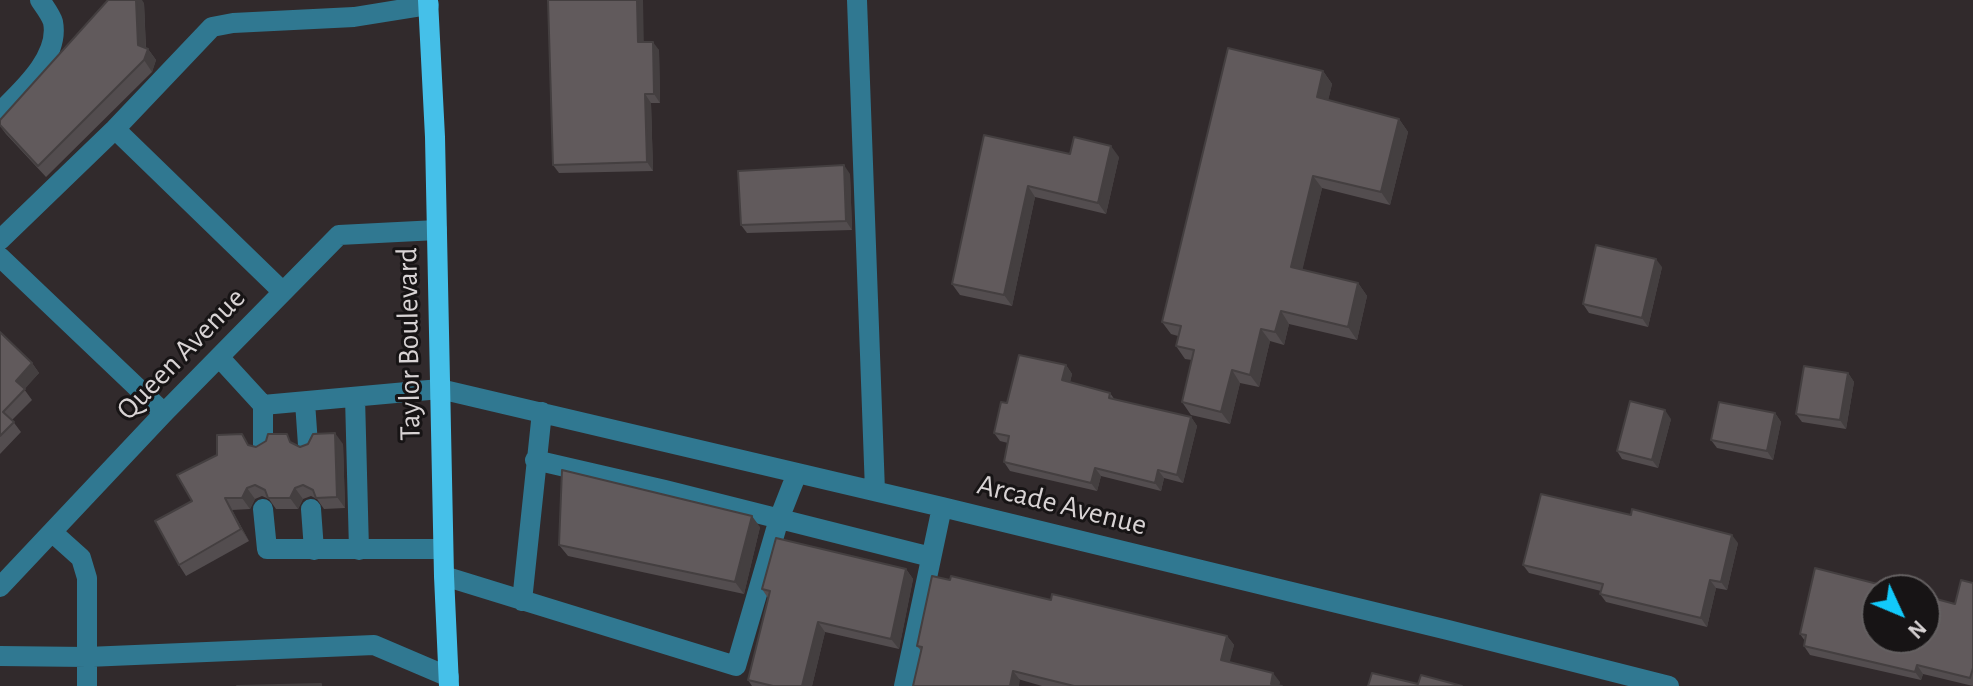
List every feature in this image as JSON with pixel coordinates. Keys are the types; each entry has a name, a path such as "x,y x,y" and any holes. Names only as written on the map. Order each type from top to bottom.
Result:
{"main road":[{"name":"Taylor Boulevard","path":"429,2 449,681"}],"street":[{"path":"0,112 39,72 51,45 53,22 40,0"},
{"path":"857,0 875,491"},
{"path":"0,240 115,129 212,27 233,23 354,17 429,2"},
{"path":"115,129 283,292"},
{"name":"Queen Avenue","path":"0,587 164,413 339,235 437,230"},
{"path":"0,257 164,413"},
{"path":"219,357 263,405 263,445"},
{"name":"Arcade Avenue","path":"263,405 440,389 942,507 1669,686"},
{"path":"355,397 359,550"},
{"path":"305,402 308,445"},
{"path":"522,601 542,412"},
{"path":"535,460 931,557"},
{"path":"444,576 736,666 779,519 797,473"},
{"path":"904,686 942,507"},
{"path":"263,509 267,549 443,549"},
{"path":"311,509 314,550"},
{"path":"52,532 81,558 87,578 87,686"},
{"path":"0,656 87,657 374,645 449,681"}],"building":[{"path":"108,0 136,0 138,45 148,49 144,60 38,166 0,125 0,120"},
{"path":"548,0 637,0 638,42 653,42 654,94 645,94 647,162 553,165"},
{"path":"1228,48 1323,71 1317,97 1399,119 1381,192 1313,176 1291,267 1358,283 1348,327 1281,311 1275,332 1261,329 1250,375 1232,370 1221,412 1182,402 1194,350 1176,346 1181,326 1162,322"},
{"path":"984,135 1070,154 1074,137 1111,146 1098,203 1028,186 1004,295 952,284"},
{"path":"844,165 846,221 741,225 738,171"},
{"path":"1596,245 1656,259 1642,318 1583,304"},
{"path":"0,332 32,363 16,381 25,389 3,412 14,422 0,436"},
{"path":"1019,355 1066,365 1062,380 1110,393 1109,398 1191,417 1177,475 1158,470 1155,483 1095,468 1091,483 1004,462 1009,436 994,433 1001,402 1007,403"},
{"path":"1804,366 1848,373 1840,420 1796,414"},
{"path":"1630,401 1665,410 1652,460 1617,451"},
{"path":"1719,402 1775,413 1767,451 1711,440"},
{"path":"335,433 337,497 316,498 313,490 303,485 295,488 290,498 268,498 265,490 255,485 247,488 242,498 225,498 241,529 179,565 155,521 192,501 177,475 217,455 217,435 242,434 248,445 256,447 266,441 268,434 287,434 290,442 300,447 308,444 313,434"},
{"path":"562,470 752,516 735,582 559,545"},
{"path":"1541,494 1631,515 1632,509 1732,535 1721,582 1710,580 1701,618 1600,594 1603,584 1523,565"},
{"path":"776,538 906,569 891,639 818,622 802,686 773,686 748,680 770,591 762,589"},
{"path":"1815,568 1861,580 1861,654 1941,654 1941,600 1955,604 1961,580 1973,583 1973,668 1970,678 1917,665 1915,672 1804,646 1806,635 1800,634"},
{"path":"932,576 950,580 951,576 1051,600 1052,594 1227,636 1221,660 1273,673 1271,684 1282,686 1074,686 1013,671 1010,686 913,686 922,647 917,646"},
{"path":"1372,673 1418,684 1421,675 1462,686 1368,686"},
{"path":"321,684 321,686 237,686"}]}
